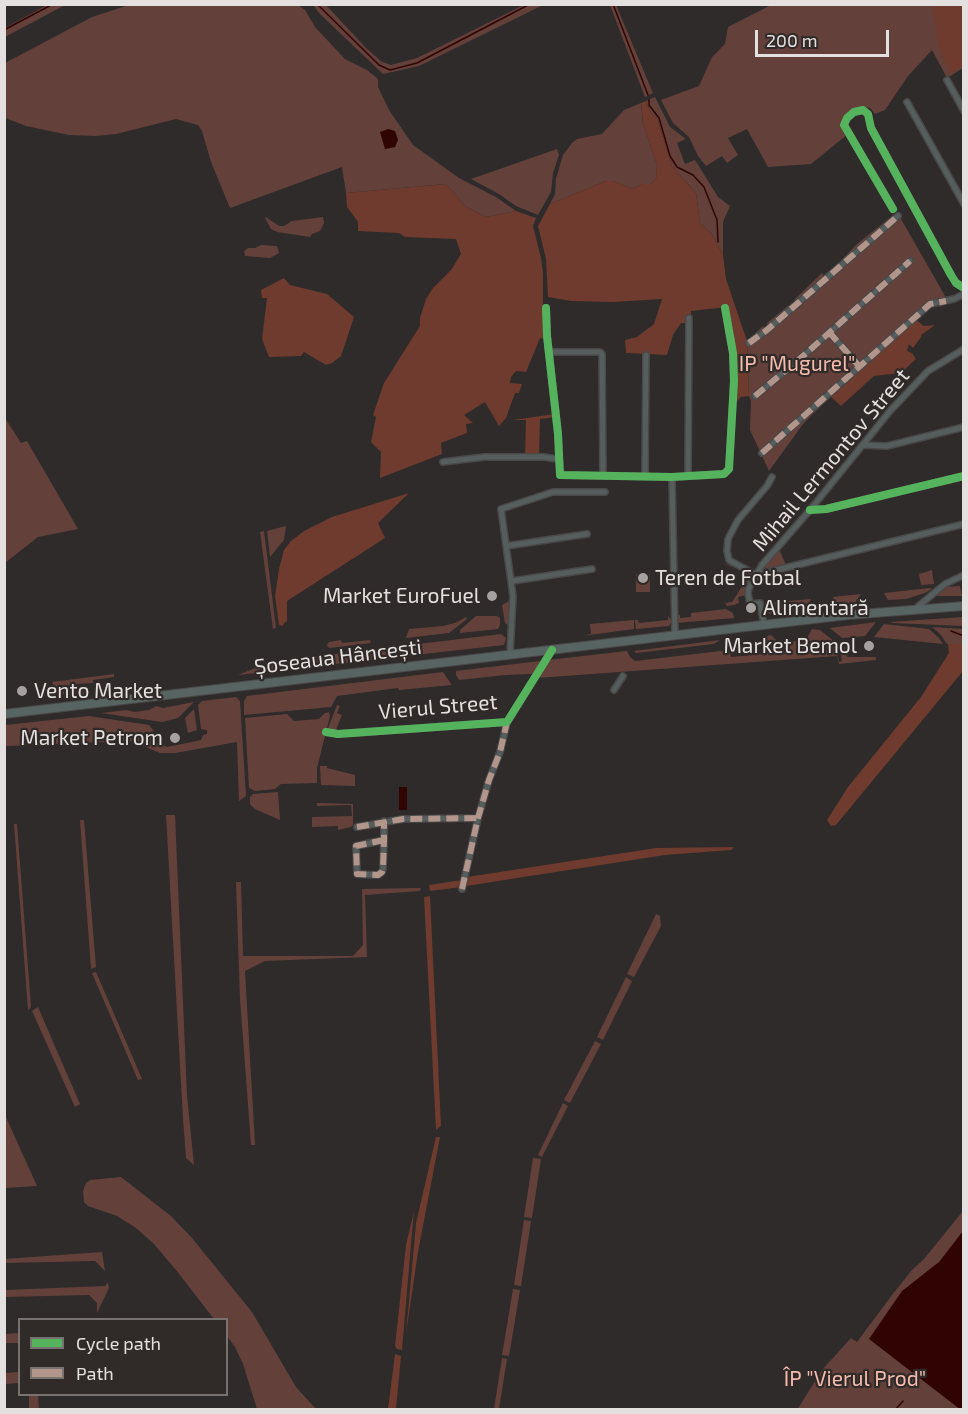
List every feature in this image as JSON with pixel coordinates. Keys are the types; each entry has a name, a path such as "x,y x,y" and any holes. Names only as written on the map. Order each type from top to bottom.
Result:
{"highway":[{"name":"Șoseaua Hâncești","path":"4,714 764,624 963,606"}],"street":[{"path":"947,80 963,111"},
{"path":"907,102 963,204"},
{"path":"893,209 844,125 851,114 860,110 866,112 871,128 951,274 956,283 963,288"},
{"path":"749,343 898,216"},
{"path":"755,396 909,261"},
{"path":"762,453 932,303 946,301 963,294"},
{"path":"546,308 558,426 560,475 672,477 724,474 730,465 734,381 732,344 725,308"},
{"path":"688,476 689,318"},
{"path":"829,332 858,366"},
{"name":"Mihail Lermontov Street","path":"764,624 760,603 750,604 748,591 756,575 890,411 921,378 963,349"},
{"path":"549,352 601,352 603,476"},
{"path":"645,476 646,355"},
{"path":"863,445 887,446 963,427"},
{"path":"443,462 484,457 558,459"},
{"path":"810,510 826,509 963,476"},
{"path":"672,477 675,635"},
{"name":"Mihail Lermontov Street","path":"756,575 729,560 728,539 738,520 772,477"},
{"path":"510,655 512,581 501,509 553,492 605,492"},
{"path":"756,575 963,524"},
{"path":"506,546 587,534"},
{"path":"512,581 592,569"},
{"path":"915,609 945,584 963,575"},
{"name":"Vierul Street","path":"462,889 478,818 500,752 507,722 552,650"},
{"path":"614,690 622,676"},
{"name":"Vierul Street","path":"326,732 338,734 507,722"},
{"path":"357,827 384,821 417,818 478,818"},
{"path":"384,821 384,840 382,872 378,875 357,874 356,846 384,840"}],"green space":[{"path":"47,5 65,5 5,37 5,28"},
{"path":"129,5 298,5 305,10 315,27 345,59 367,70 378,79 378,87 389,110 413,145 459,178 496,197 516,211 486,217 465,206 446,184 346,193 342,167 230,208 198,125 176,119 116,134 96,136 69,135 26,126 5,118 5,63 92,17"},
{"path":"313,5 326,5 366,48 382,62 391,65 417,58 524,5 543,5 419,66 383,74"},
{"path":"610,5 616,5 653,93 645,97"},
{"path":"771,5 963,5 963,68 947,78 932,50 908,76 885,110 875,114 870,108 861,106 845,114 841,124 848,134 811,164 768,167 747,129 728,138 738,155 727,163 722,156 706,166 698,156 689,137 673,123 661,100 699,86 712,57 725,44 728,27"},
{"path":"655,97 670,127 686,139 677,143 685,164 695,160 718,197 730,206 723,222 723,255 712,234 700,223 696,193 672,166 657,118 651,113 646,101"},
{"path":"641,103 643,123 657,165 656,179 650,184 642,184 633,189 613,181 606,181 550,204 555,194 556,179 563,155 572,143 577,139 602,134 624,110"},
{"path":"557,149 559,155 553,173 551,192 538,215 516,206 471,179"},
{"name":"IP \"Mugurel\"","path":"897,212 949,303 940,307 932,306 826,401 803,424 769,471 750,430 751,401 747,341 763,326 765,329 768,326 767,323 789,305 790,307 795,302 794,300 822,273 824,277 828,274 857,244"},
{"path":"266,217 279,226 292,221 323,217 324,223 320,231 310,237 277,232 271,229"},
{"path":"261,245 277,246 279,253 270,258 245,256 244,251 248,248"},
{"path":"5,418 21,443 27,441 78,529 38,537 5,563"},
{"path":"286,526 284,540 270,557 267,531"},
{"path":"264,531 276,628 273,629 260,532"},
{"path":"779,549 786,565 766,569 764,566"},
{"path":"722,563 737,567 751,576 746,595 738,597 739,603 734,605 727,606 725,603 732,602 748,577 741,570"},
{"path":"932,570 934,584 921,585 919,574"},
{"path":"636,574 650,574 650,592 636,592"},
{"path":"960,586 962,596 936,596 947,587"},
{"path":"932,589 925,593 906,599 888,600 884,593"},
{"path":"861,594 854,604 835,606 833,597"},
{"path":"811,599 807,609 769,614 767,603"},
{"path":"511,600 509,626 505,623 502,605"},
{"path":"726,609 733,613 734,618 677,623 677,615 680,615 680,618 691,617 691,613"},
{"path":"476,616 497,616 500,618 500,625 498,629 460,633 460,630"},
{"path":"668,616 672,621 669,626 636,629 635,620 639,623 668,620"},
{"path":"466,617 467,619 449,633 406,638 409,629 443,626"},
{"path":"963,617 963,626 890,622"},
{"path":"634,620 634,629 582,636 591,634 590,624"},
{"path":"876,622 865,636 842,638 830,628"},
{"path":"884,624 929,629 943,644 874,637"},
{"path":"932,627 963,629 963,644 947,644"},
{"path":"812,629 820,630 834,641 839,662 842,661 840,648 842,646 845,647 847,657 876,657 876,660 839,664 837,656 537,678 548,660 627,651 635,661 729,650 731,657 764,654 763,637 771,635 779,643 806,640"},
{"path":"501,634 506,638 504,645 238,675 270,662"},
{"path":"341,640 342,643 370,640 371,643 329,648 327,645 329,642"},
{"path":"720,640 714,644 636,653 634,651"},
{"path":"540,661 536,673 531,674 459,680 456,675 456,671"},
{"path":"443,672 452,685 399,690 398,688 337,696 331,707 244,715 244,701 247,696"},
{"path":"114,674 114,677 93,680 93,683 74,684 74,692 91,691 76,695 61,694 52,682"},
{"path":"236,697 240,701 246,796 239,801 237,742 175,753 160,753 131,741 5,746 5,725 89,716 149,725 154,731 150,732 153,741 167,747 192,742 201,740 203,735 207,734 207,730 201,729 198,705 202,701"},
{"path":"194,702 178,718 162,722 101,713 127,710 134,712 149,710 156,706 163,708"},
{"path":"337,705 340,706 337,713 342,715 337,732 327,731"},
{"path":"194,709 197,730 188,733 185,718"},
{"path":"329,712 330,716 317,768 317,783 281,784 275,789 255,791 249,788 245,718 287,714 294,721 319,719"},
{"path":"320,766 355,775 355,786 321,785"},
{"path":"278,792 280,820 255,809 250,804 250,797 253,794"},
{"path":"317,803 353,804 353,825 338,830 338,826 312,827 312,817 352,816 351,805 317,806"},
{"path":"166,815 175,815 187,1096 194,1165 186,1158"},
{"path":"80,820 84,820 96,967 91,969"},
{"path":"14,824 17,824 31,1007 28,1010"},
{"path":"236,882 241,882 243,956 353,956 363,945 362,889 421,888 420,891 365,895 367,957 265,961 245,971 255,1145 251,1145 240,999"},
{"path":"656,914 660,916 661,926 634,977 627,974"},
{"path":"96,972 142,1079 138,1080 92,973"},
{"path":"626,977 632,981 603,1040 597,1037"},
{"path":"38,1007 80,1104 75,1107 32,1011"},
{"path":"595,1041 601,1044 570,1103 564,1100"},
{"path":"563,1103 568,1106 542,1157 538,1155"},
{"path":"5,1115 37,1186 5,1188"},
{"path":"533,1158 541,1159 532,1218 524,1217"},
{"path":"121,1177 171,1216 192,1238 252,1312 296,1387 316,1409 257,1409 243,1364 228,1337 228,1318 213,1318 153,1243 136,1228 117,1216 88,1206 84,1202 83,1191 90,1180"},
{"name":"ÎP \"Vierul Prod\"","path":"963,1211 963,1409 797,1410 822,1370 851,1338 857,1342 912,1270 924,1259"},
{"path":"524,1220 531,1221 521,1286 514,1285"},
{"path":"102,1252 105,1271 95,1261 5,1263 5,1259"},
{"path":"108,1282 109,1288 97,1313 97,1303 89,1295 5,1297 5,1290 105,1286"},
{"path":"513,1289 520,1290 509,1356 502,1355"},
{"path":"18,1333 18,1343 5,1343 5,1334"},
{"path":"502,1358 507,1359 499,1409 494,1409"},
{"path":"18,1372 18,1383 5,1384 5,1373"},
{"path":"29,1396 38,1396 39,1409 29,1409"}],"shaded area":[{"path":"932,5 963,5 963,66 953,72 949,72 939,47"},
{"path":"646,101 651,113 657,118 672,166 696,193 700,223 712,234 723,255 726,279 747,341 749,396 741,397 734,404 735,349 727,307 691,311 691,317 687,323 681,323 673,335 667,355 626,353 625,340 637,337 654,324 662,299 614,302 571,301 548,297 546,259 538,226 550,204 606,181 613,181 633,189 642,184 650,184 656,179 657,165 643,123 641,103"},
{"path":"388,129 395,131 398,140 395,147 385,149 380,132"},
{"path":"446,184 465,206 486,217 516,211 536,218 533,226 543,273 543,339 540,338 526,372 516,371 511,377 510,383 522,384 519,393 515,393 506,418 499,426 485,402 464,415 473,423 466,424 467,433 441,443 442,454 380,478 381,452 371,442 376,417 373,415 384,383 420,326 426,299 433,288 451,270 461,254 456,239 405,237 399,233 358,231 358,222 347,207 346,193"},
{"path":"284,278 290,285 327,294 354,317 341,356 332,363 326,365 304,352 301,356 269,357 262,339 267,298 262,298 261,290"},
{"path":"916,320 924,326 935,325 921,335 913,348 909,344 907,351 912,353 916,359 901,373 874,376 841,406 831,397"},
{"path":"555,414 555,417 540,419 539,455 525,454 526,420 513,420"},
{"path":"409,493 378,523 385,538 287,601 287,621 283,626 279,625 275,596 284,550 291,541 304,531 332,517"},
{"path":"948,644 963,644 963,671 836,825 831,826 827,820 848,787 921,697 949,653"},
{"path":"399,787 407,787 407,810 399,810"},
{"path":"734,847 731,850 665,855 466,886 467,877 656,848"},
{"path":"462,880 461,887 430,891 429,885"},
{"path":"430,896 441,1126 436,1130 424,897"},
{"path":"436,1137 440,1137 418,1252 406,1334 416,1223"},
{"path":"414,1211 402,1350 395,1346 406,1245"},
{"path":"963,1231 964,1409 961,1410 869,1339 902,1291 939,1262"},
{"path":"395,1354 401,1356 396,1409 388,1409"}],"waterway":[{"path":"4,30 53,4"},
{"path":"317,4 379,65 390,70 417,63 530,4"},
{"path":"613,4 648,95"},
{"path":"649,100 649,105 659,118 670,156 677,167 693,175 704,187 717,220 718,242"},
{"path":"951,631 964,636"},
{"path":"895,1410 903,1401"}],"marked path":[{"path":"749,343 898,216"},
{"path":"755,396 910,261"},
{"path":"762,453 930,304 946,301"},
{"path":"829,332 859,366"},
{"path":"462,889 478,818 500,752 507,722"},
{"path":"357,827 403,819 478,818"},
{"path":"384,821 384,840 383,869 382,872 378,875 357,874 356,846 384,840"}],"cycle path":[{"path":"893,209 844,125 847,118 854,112 863,110 868,114 871,128 951,275 956,283 964,288"},
{"path":"546,308 560,475 672,477 724,474 729,469 734,381 733,353 725,308"},
{"path":"810,510 826,509 964,476"},
{"path":"326,732 338,734 507,722 552,650"}],"place":[{"name":"Teren de Fotbal","path":"643,578"},
{"name":"Market EuroFuel","path":"492,596"},
{"name":"Alimentară","path":"751,608"},
{"name":"Market Bemol","path":"869,646"},
{"name":"Vento Market","path":"22,691"},
{"name":"Market Petrom","path":"175,738"}]}
